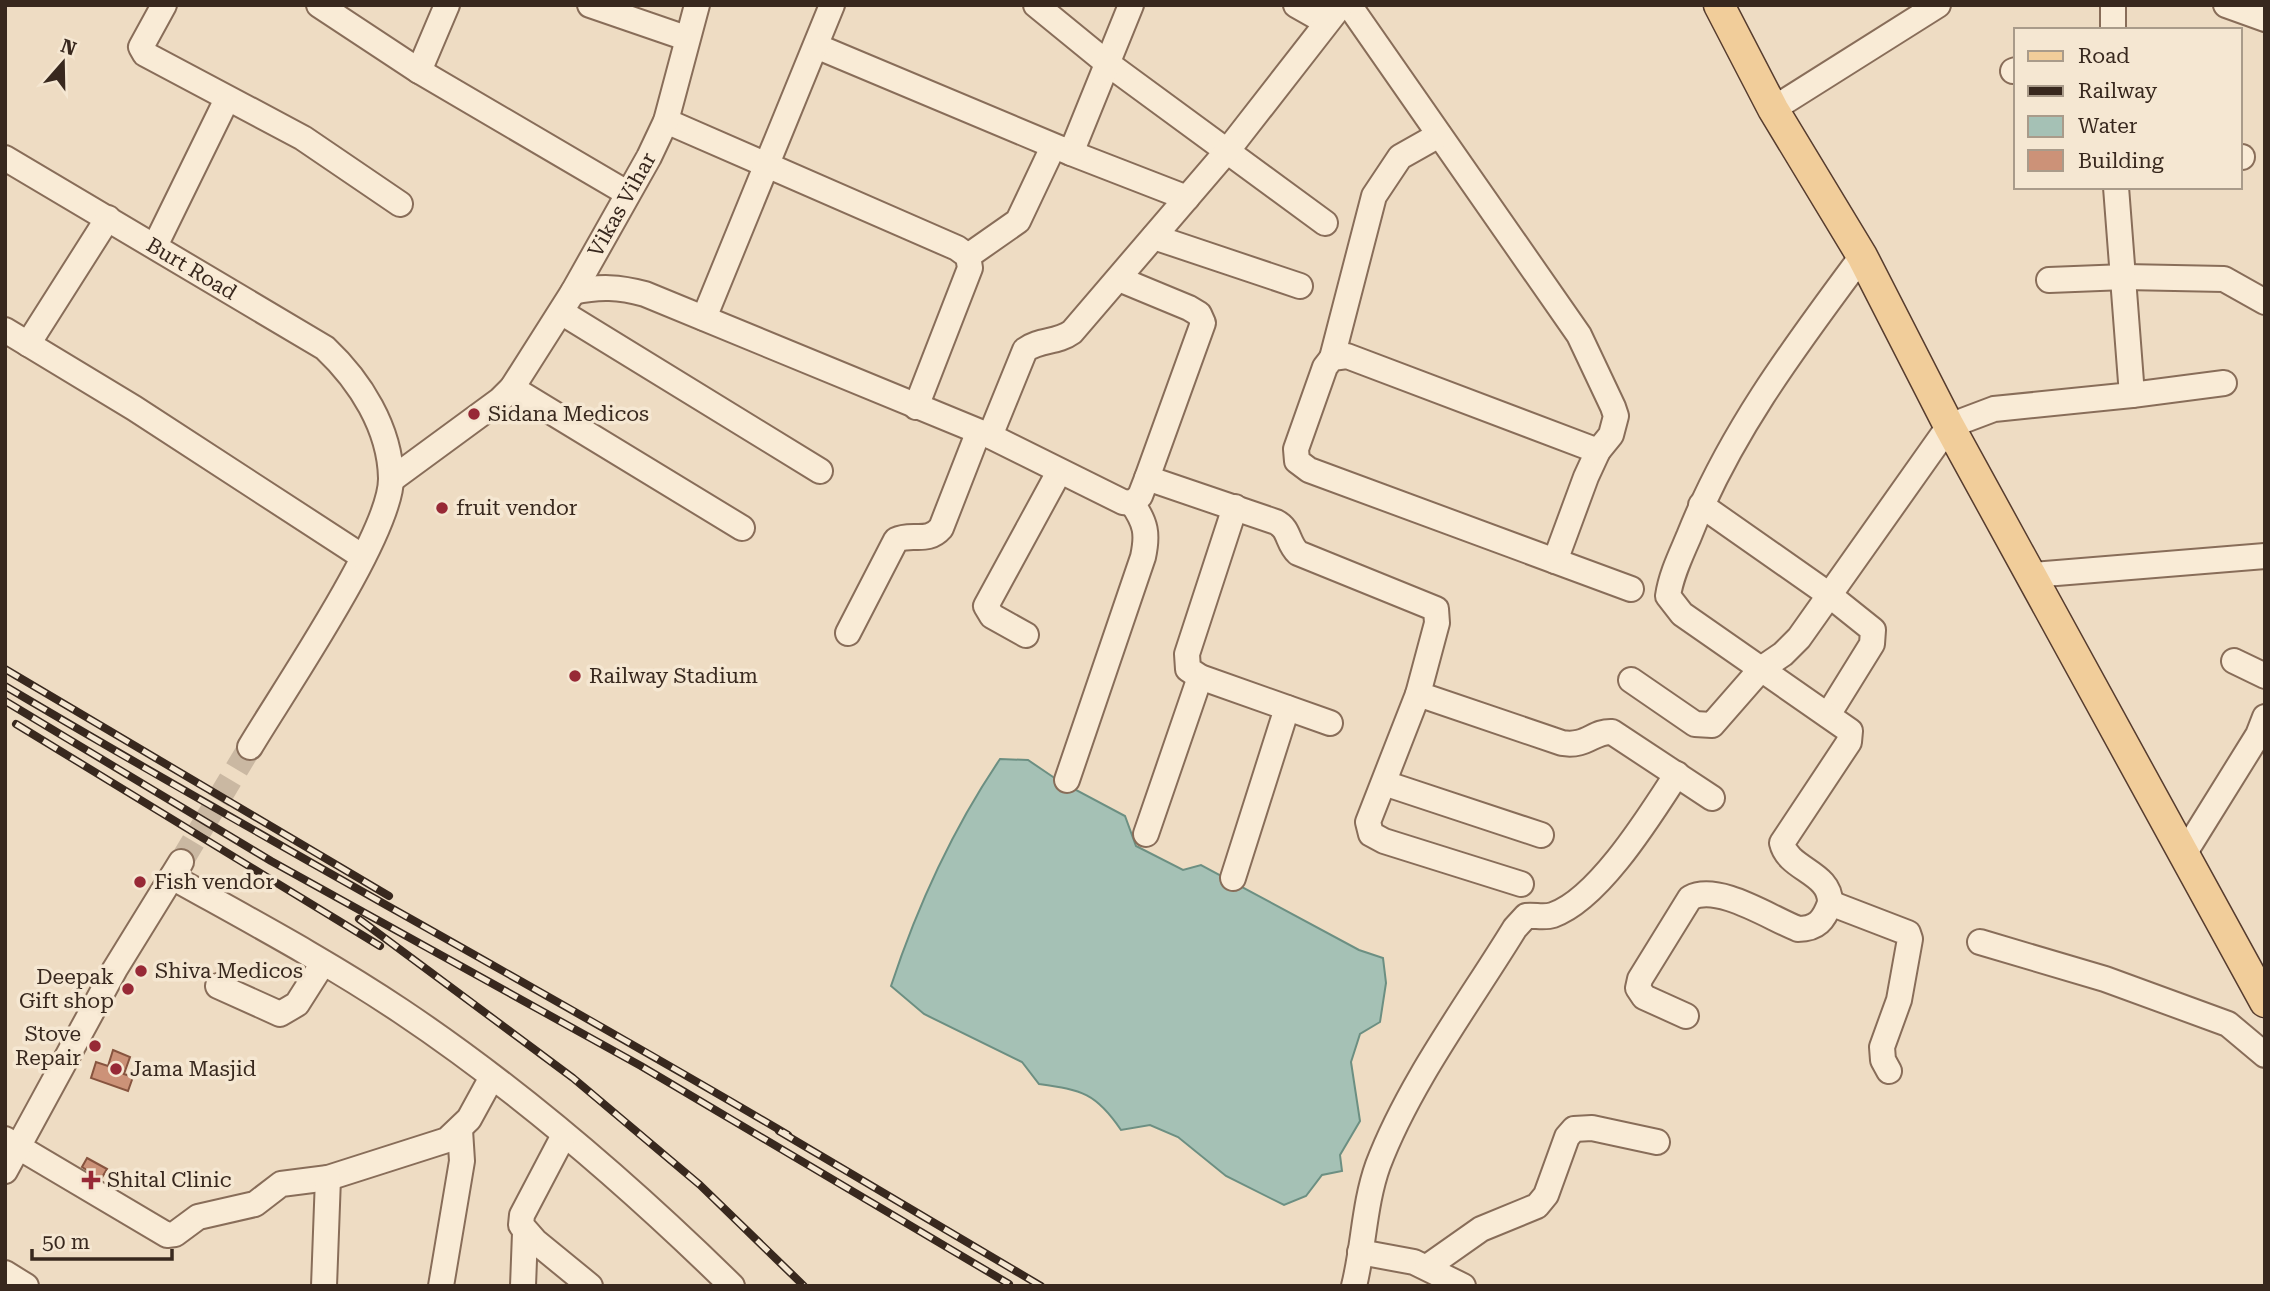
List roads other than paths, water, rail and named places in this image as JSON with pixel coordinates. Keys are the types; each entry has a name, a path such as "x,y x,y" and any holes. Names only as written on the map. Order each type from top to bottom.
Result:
{"main road":[{"path":"1719,5 1773,109 1861,256 1949,426 2265,1002"}],"street":[{"path":"164,5 143,41 141,47 145,54 303,138 400,204"},
{"path":"319,5 419,71 627,193"},
{"path":"419,71 447,5"},
{"path":"590,5 687,38"},
{"name":"Vikas Vihar","path":"391,480 479,418 512,388 567,302 666,121 697,5"},
{"path":"704,318 765,163 832,5"},
{"path":"1036,5 1107,63 1325,223"},
{"path":"968,256 1018,221 1062,150 1107,63 1131,5"},
{"path":"848,633 896,541 904,536 934,536 941,528 1026,350 1034,343 1059,341 1072,332 1227,150 1333,13 1296,5"},
{"path":"1349,5 1585,347 1616,416 1611,435 1598,451 1555,561"},
{"path":"1773,109 1938,5"},
{"path":"2113,5 2113,28"},
{"path":"2226,5 2265,19"},
{"path":"816,46 1062,150 1187,198"},
{"path":"155,246 227,99"},
{"path":"666,121 957,248 968,256 970,268 916,407"},
{"path":"1439,135 1400,157 1374,196 1332,358 1325,367 1296,449 1297,461 1309,470 1631,589"},
{"name":"Burt Road","path":"7,164 108,218 325,348 349,370 366,395 386,446 391,480"},
{"path":"2116,189 2132,395"},
{"path":"28,344 108,218"},
{"path":"1154,237 1300,286"},
{"path":"1686,1016 1644,997 1637,988 1640,978 1690,898 1699,894 1716,893 1798,929 1811,929 1818,924 1830,903 1827,887 1788,854 1782,843 1851,737 1846,727 1682,614 1670,601 1669,586 1701,505 1776,373 1861,256"},
{"path":"2049,280 2125,277 2224,279 2265,302"},
{"path":"1119,279 1189,308 1199,314 1203,323 1140,496 1132,503"},
{"path":"820,471 567,302 597,286 619,287 704,318 984,435 1059,472 1132,503 1144,519 1148,535 1143,557 1067,780"},
{"path":"5,330 363,558"},
{"path":"1332,358 1347,356 1598,451"},
{"path":"1631,680 1695,724 1706,727 1718,720 1761,669 1799,638 1828,593 1949,426 1994,409 2224,383"},
{"path":"512,388 742,528"},
{"path":"1026,635 992,616 986,606 1059,472"},
{"path":"1147,478 1283,525 1291,547 1298,553 1434,606 1438,612 1437,623 1418,695 1368,822 1371,834 1384,841 1521,884"},
{"path":"250,747 363,558 381,519 391,480"},
{"path":"1701,505 1828,593 1875,634 1828,715"},
{"path":"1235,507 1187,654 1188,669 1200,677 1330,723"},
{"path":"2032,575 2265,556"},
{"path":"2234,661 2265,676"},
{"path":"1146,834 1200,677"},
{"path":"1418,695 1562,743 1580,745 1605,732 1612,732 1712,798"},
{"path":"1233,878 1287,708"},
{"path":"2184,854 2258,735 2265,717"},
{"path":"1354,1286 1368,1199 1378,1164 1416,1089 1515,928 1526,916 1555,914 1591,887 1631,844 1677,774"},
{"path":"1384,783 1541,835"},
{"path":"5,1171 13,1143 115,969 177,870 401,1011 492,1077 564,1135 697,1252 730,1285"},
{"path":"1830,903 1908,933 1899,1000 1882,1047 1883,1060 1889,1071"},
{"path":"1980,942 2105,979 2228,1024 2265,1055"},
{"path":"218,986 280,1014 297,1004 323,963"},
{"path":"13,1143 167,1236 198,1217 255,1204 281,1184 328,1178 447,1140 460,1130 492,1077"},
{"path":"1427,1267 1481,1229 1537,1206 1546,1195 1567,1136 1574,1129 1592,1128 1657,1142"},
{"path":"441,1286 462,1161 460,1130"},
{"path":"523,1286 525,1233 521,1224 522,1215 564,1135"},
{"path":"324,1286 328,1178"},
{"path":"525,1233 590,1286"},
{"path":"1360,1252 1427,1267 1463,1286"},
{"path":"5,1273 26,1286"}],"water":[{"path":"1000,759 1028,760 1059,781 1125,816 1136,846 1183,870 1201,865 1359,950 1383,958 1386,983 1380,1022 1360,1034 1351,1062 1360,1121 1340,1155 1342,1171 1322,1175 1306,1196 1284,1205 1226,1176 1178,1137 1150,1125 1121,1130 1104,1108 1087,1095 1039,1084 1022,1062 924,1014 891,986 938,868 967,812"}],"tunnel":[{"path":"181,862 250,747"}],"railway":[{"path":"5,669 389,896"},
{"path":"5,686 788,1135"},
{"path":"5,701 271,861 641,1066 1009,1284"},
{"path":"16,724 380,946"},
{"path":"359,919 573,1078 700,1185 804,1286"},
{"path":"779,1131 1041,1286"}],"place":[{"name":"Sidana Medicos","path":"474,414"},
{"name":"fruit vendor","path":"442,508"},
{"name":"Railway Stadium","path":"575,676"},
{"name":"Fish vendor","path":"140,882"},
{"name":"Shiva Medicos","path":"141,971"},
{"name":"Deepak Gift shop","path":"128,989"},
{"name":"Stove Repair","path":"95,1046"},
{"name":"Jama Masjid","path":"116,1069"},
{"name":"Shital Clinic","path":"91,1180"}]}
